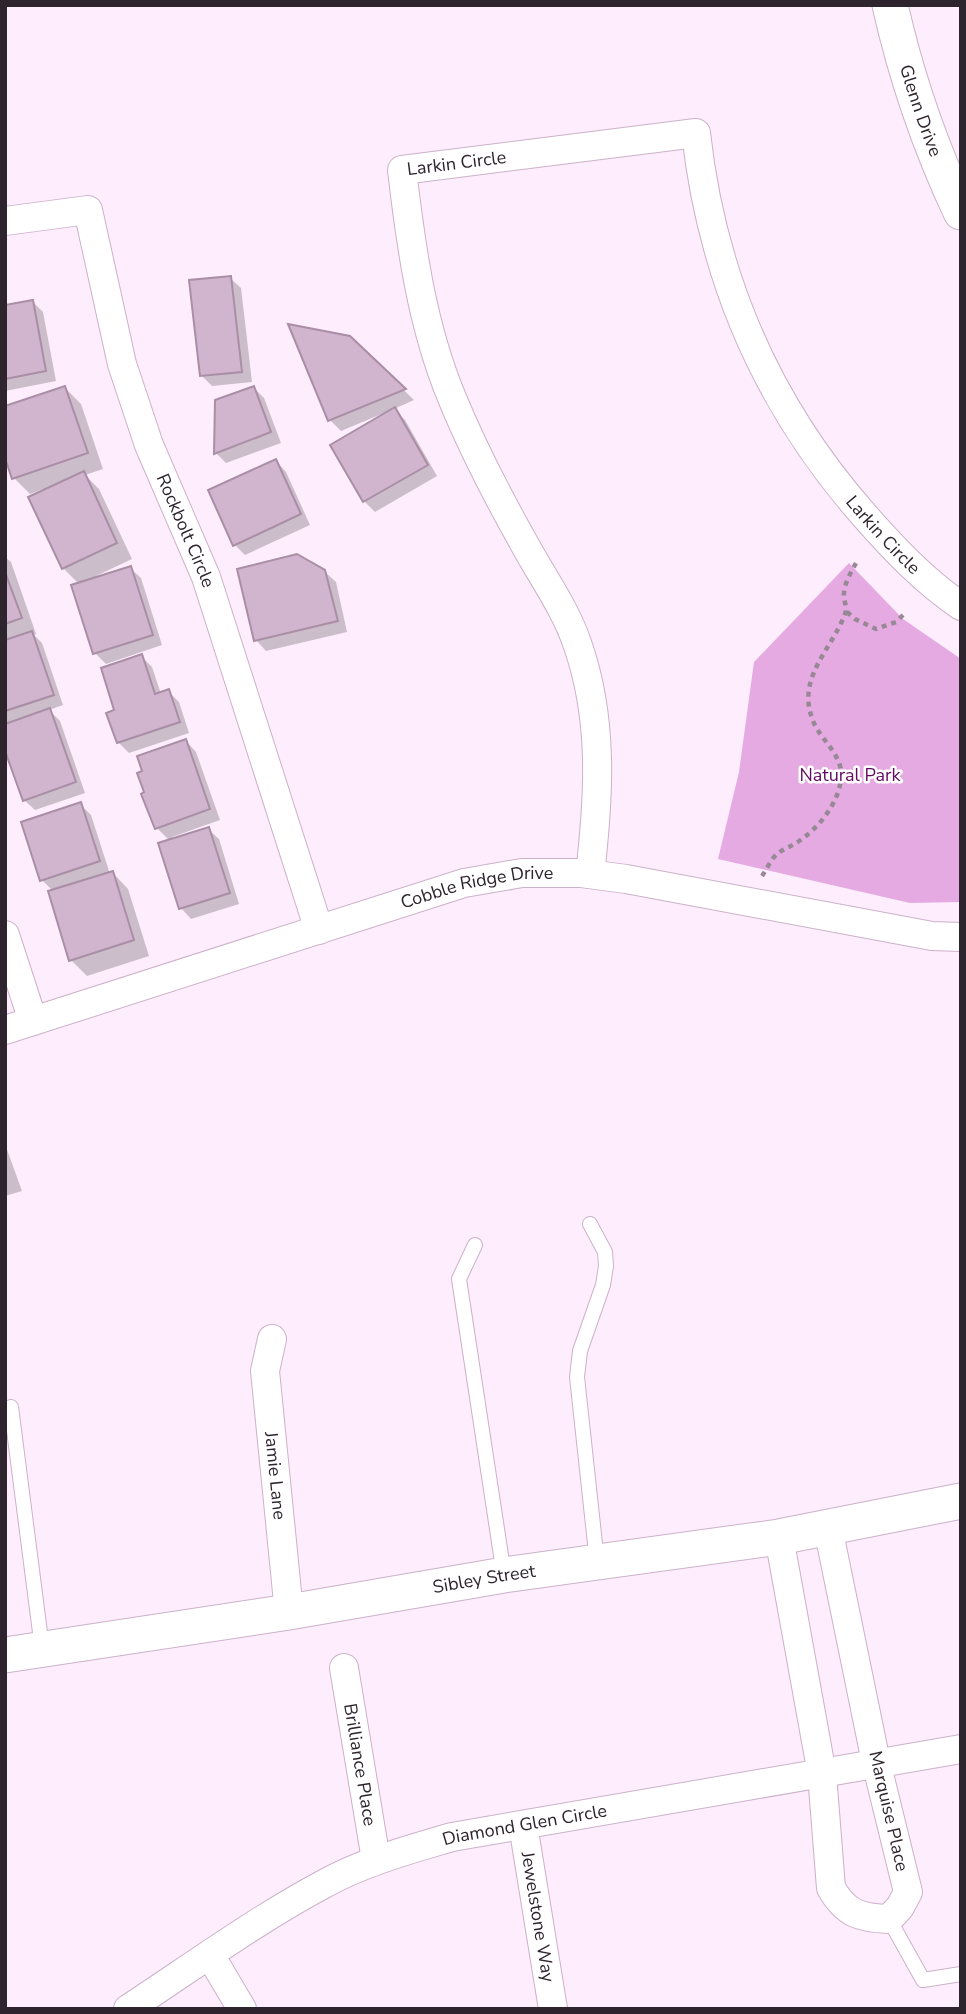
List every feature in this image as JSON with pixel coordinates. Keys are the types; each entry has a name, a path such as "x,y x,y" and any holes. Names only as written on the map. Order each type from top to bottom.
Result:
{"street":[{"name":"Glenn Drive","path":"890,5 900,48 929,135 961,212"},
{"name":"Larkin Circle","path":"590,874 598,797 598,745 591,693 577,643 555,595 485,473 451,395 432,340 412,256 401,170 696,133 712,225 731,293 759,359 792,421 832,479 894,550 961,606"},
{"name":"Rockbolt Circle","path":"5,221 88,210 122,364 149,445 206,577 319,930"},
{"name":"Cobble Ridge Drive","path":"5,1030 464,884 522,873 590,874 932,936 961,937"},
{"path":"5,934 33,1021"},
{"name":"Jamie Lane","path":"272,1339 265,1371 289,1612"},
{"name":"Sibley Street","path":"5,1655 289,1612 504,1575 779,1536 961,1501"},
{"name":"Marquise Place","path":"828,1528 876,1762 908,1892 889,1919"},
{"path":"779,1536 822,1774 831,1888 839,1901 856,1915 889,1919"},
{"name":"Brilliance Place","path":"344,1668 376,1860"},
{"name":"Diamond Glen Circle","path":"128,2009 323,1884 376,1860 452,1837 961,1749"},
{"name":"Jewelstone Way","path":"523,1825 553,2009"},
{"path":"211,1955 242,2009"}],"lane":[{"path":"590,1224 605,1252 606,1265 603,1285 580,1351 577,1377 597,1562"},
{"path":"475,1245 460,1279 504,1575"},
{"path":"11,1406 42,1650"},
{"path":"889,1919 923,1980 961,1973"}],"path":[{"path":"761,879 775,855 798,842 819,825 835,799 841,778 838,756 822,738 812,718 807,696 814,670 846,611 844,594 856,563"},
{"path":"846,611 855,619 876,629 896,622 906,612"}],"green space":[{"name":"Natural Park","path":"849,563 903,619 961,659 961,902 910,903 718,859 739,772 754,662"}],"building":[{"path":"231,276 242,372 200,376 189,280"},
{"path":"33,300 46,371 5,379 5,305"},
{"path":"288,324 350,336 406,389 328,421"},
{"path":"65,386 88,453 12,479 5,458 5,406"},
{"path":"254,386 271,432 214,454 215,400"},
{"path":"395,407 428,465 363,502 330,445"},
{"path":"276,459 301,514 233,546 208,490"},
{"path":"84,471 117,543 62,569 28,497"},
{"path":"297,554 325,570 338,621 254,641 237,569"},
{"path":"131,566 153,635 93,654 71,585"},
{"path":"5,572 22,618 5,624"},
{"path":"32,631 54,695 5,711 5,640"},
{"path":"142,654 155,694 169,689 180,722 117,743 106,713 114,710 101,668"},
{"path":"50,708 76,782 23,801 5,751 5,724"},
{"path":"186,739 210,809 155,829 141,794 144,792 137,773 142,771 137,756"},
{"path":"81,802 100,861 40,881 21,822"},
{"path":"209,827 230,893 179,909 158,843"},
{"path":"113,871 134,940 69,961 48,891"}]}
